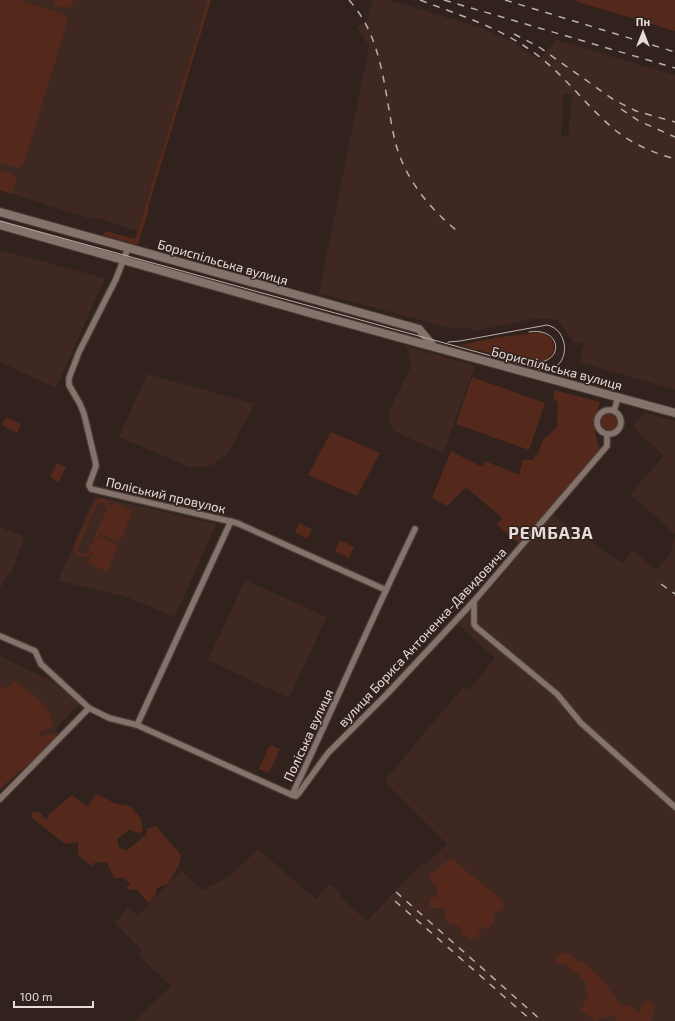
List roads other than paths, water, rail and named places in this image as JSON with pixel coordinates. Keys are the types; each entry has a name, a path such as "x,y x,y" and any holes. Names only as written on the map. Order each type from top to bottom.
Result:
{"main road":[{"name":"Бориспільська вулиця","path":"0,212 419,329 433,346"},
{"name":"Бориспільська вулиця","path":"0,225 675,413"}],"street":[{"name":"Поліський провулок","path":"128,248 108,295 79,352 68,378 69,385 84,414 95,460 96,466 89,485 91,488 231,521 261,533 386,590"},
{"path":"614,412 618,397"},
{"path":"604,411 614,412 620,418 620,427 616,431 607,434 599,429 597,424 598,418 604,411"},
{"name":"вулиця Бориса Антоненка-Давидовича","path":"292,795 296,796 328,753 387,694 474,601 607,446 607,434"},
{"path":"137,725 231,521"},
{"name":"Поліська вулиця","path":"0,636 35,651 40,664 89,708 109,718 137,725 292,795 330,716 386,590 415,530"},
{"path":"474,601 474,624 476,627 557,694 581,723 675,807"},
{"path":"0,799 89,708"}],"tram line":[{"path":"0,221 539,369 550,369 557,365 562,359 564,351 564,343 561,335 555,329 547,325 448,342"},
{"path":"529,332 540,332 548,335 554,340 556,346 555,352 550,358 542,362 530,363"}],"railway":[{"path":"349,0 361,15 376,49 385,86 395,141 404,167 418,190 427,201 456,230"},
{"path":"420,0 478,22 520,43 555,70 604,121 615,130 644,148 675,159"},
{"path":"444,0 675,68"},
{"path":"505,0 675,52"},
{"path":"514,34 539,47 614,100 636,111 675,122"},
{"path":"621,109 639,121 675,137"},
{"path":"661,584 675,594"},
{"path":"396,892 542,1021"},
{"path":"395,901 532,1021"}],"district":[{"name":"РЕМБАЗА","path":"551,533"}]}
